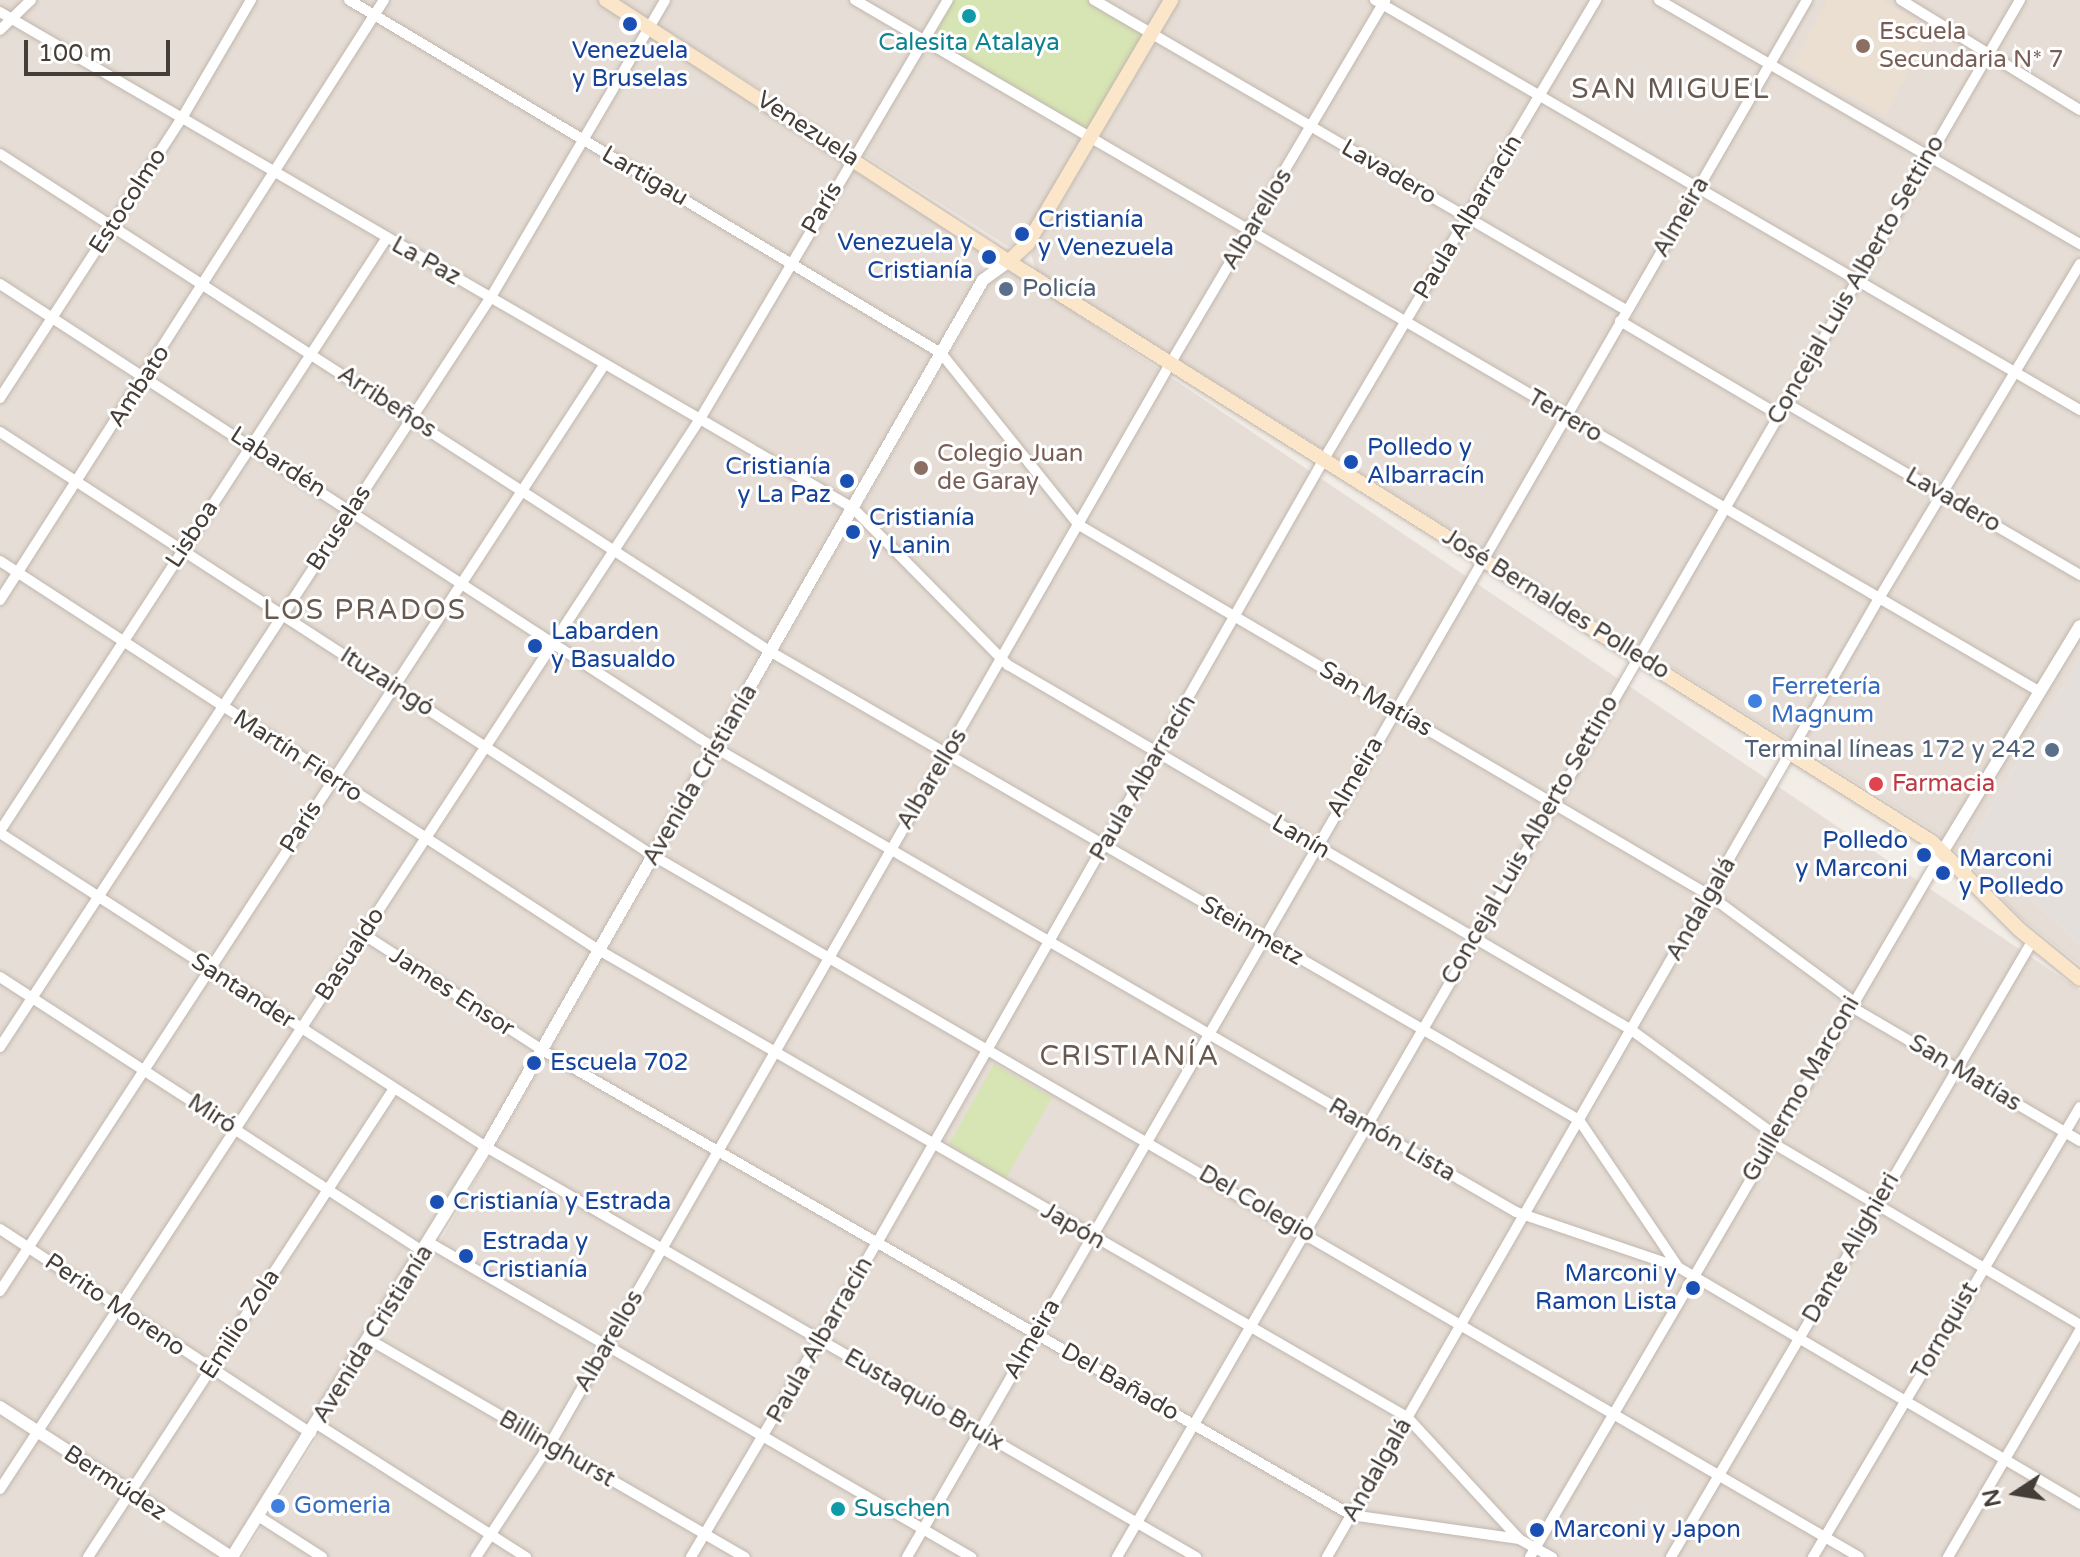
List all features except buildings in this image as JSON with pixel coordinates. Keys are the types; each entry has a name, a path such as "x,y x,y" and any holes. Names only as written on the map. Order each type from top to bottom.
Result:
{"main road":[{"name":"Venezuela","path":"606,0 1009,261"},
{"name":"Avenida Cristianía","path":"1009,261 1028,243 1171,0"},
{"name":"José Bernaldes Polledo","path":"1009,261 1792,751 1943,851 2033,940 2080,979"}],"street":[{"path":"0,30 5,15 31,0"},
{"name":"Estocolmo","path":"0,398 182,118 251,0"},
{"name":"Lartigau","path":"349,0 792,260 941,353"},
{"path":"277,173 384,0"},
{"name":"Bruselas","path":"0,1047 491,297 665,0"},
{"name":"Terrero","path":"855,0 2040,692"},
{"name":"París","path":"700,419 851,157 948,0"},
{"name":"Lavadero","path":"1094,0 1626,310"},
{"name":"Paula Albarracín","path":"691,1557 877,1243 1237,618 1324,459 1596,0"},
{"path":"1659,0 2080,244"},
{"name":"Almeira","path":"907,1557 1207,1031 1807,0"},
{"path":"1901,0 2080,110"},
{"name":"Concejal Luis Alberto Settino","path":"1117,1557 1364,1123 2020,0"},
{"path":"1381,1 1697,189 2080,410"},
{"name":"Albarellos","path":"476,1557 550,1444 1381,1"},
{"name":"La Paz","path":"5,15 853,508"},
{"name":"Arribeños","path":"0,154 206,284 771,652"},
{"name":"Ambato","path":"0,600 277,173"},
{"name":"Lisboa","path":"0,832 386,239"},
{"name":"Avenida Cristianía","path":"232,1557 370,1340 486,1147 983,280 1009,261"},
{"name":"Andalgalá","path":"1327,1557 1878,600 2080,264"},
{"name":"Labardén","path":"0,284 464,581 716,748"},
{"path":"1620,321 1777,414"},
{"name":"San Matías","path":"941,353 1079,525 1709,895 1851,1004 2080,1141"},
{"name":"París","path":"0,1291 604,365"},
{"name":"Lavadero","path":"1784,402 2080,575"},
{"name":"Basualdo","path":"0,1489 700,419"},
{"name":"Ituzaingó","path":"0,432 652,855"},
{"name":"Lanín","path":"853,508 1002,660 1630,1029 1773,1139 2080,1327"},
{"name":"Martín Fierro","path":"0,561 597,949"},
{"name":"Guillermo Marconi","path":"1533,1552 1851,1004 2080,626"},
{"name":"Steinmetz","path":"771,652 1579,1120 1678,1267"},
{"name":"Ramón Lista","path":"716,748 1524,1215 1678,1267 2080,1504"},
{"name":"Santander","path":"0,832 393,1090 486,1147"},
{"name":"Del Colegio","path":"652,855 1304,1231 1859,1557"},
{"name":"James Ensor","path":"363,934 542,1050"},
{"name":"Dante Alighieri","path":"1671,1557 1956,1066 2033,940"},
{"name":"Japón","path":"597,949 1407,1417 1519,1539"},
{"name":"Miró","path":"0,977 327,1190 764,1436 971,1557"},
{"name":"Del Bañado","path":"542,1050 1351,1515 1519,1539 1533,1552 1552,1557"},
{"name":"Emilio Zola","path":"88,1557 393,1090"},
{"name":"Tornquist","path":"1813,1557 2080,1107"},
{"name":"Eustaquio Bruix","path":"486,1147 1196,1557"},
{"name":"Perito Moreno","path":"0,1229 212,1368 526,1557"},
{"path":"1948,1557 2080,1327"},
{"name":"Billinghurst","path":"370,1340 745,1557"},
{"name":"Bermúdez","path":"0,1407 232,1557"},
{"path":"258,1516 322,1557"}],"shaded area":[{"path":"0,0 599,0 984,254 983,272 477,1155 228,1557 0,1557"},
{"path":"619,0 1165,0 1027,239 1009,247"},
{"path":"1180,0 2080,0 2080,658 1969,843 2080,944 2080,965 2019,916 1939,834 1036,270 1031,254"},
{"name":"Escuela Secundaria N* 7","path":"1828,0 1881,0 1932,28 1885,115 1793,64"},
{"path":"1002,272 1016,273 2080,990 2080,1557 243,1557 440,1242 990,283"},
{"name":"Terminal líneas 172 y 242","path":"2080,658 2080,944 1969,843"}],"green space":[{"path":"953,0 1094,0 1146,32 1085,135 929,43"},
{"path":"994,1064 1052,1098 1006,1178 949,1144"}],"place":[{"name":"Calesita Atalaya","path":"969,16"},
{"name":"Venezuela y Bruselas","path":"630,24"},
{"name":"Escuela Secundaria N* 7","path":"1863,46"},
{"name":"Cristianía y Venezuela","path":"1022,234"},
{"name":"Venezuela y Cristianía","path":"989,257"},
{"name":"Policía","path":"1006,289"},
{"name":"Polledo y Albarracín","path":"1351,462"},
{"name":"Colegio Juan de Garay","path":"921,468"},
{"name":"Cristianía y La Paz","path":"847,481"},
{"name":"Cristianía y Lanin","path":"853,532"},
{"name":"Labarden y Basualdo","path":"535,646"},
{"name":"Ferretería Magnum","path":"1755,701"},
{"name":"Terminal líneas 172 y 242","path":"2052,750"},
{"name":"Farmacia","path":"1876,784"},
{"name":"Polledo y Marconi","path":"1924,855"},
{"name":"Marconi y Polledo","path":"1943,873"},
{"name":"Escuela 702","path":"534,1063"},
{"name":"Cristianía y Estrada","path":"437,1202"},
{"name":"Estrada y Cristianía","path":"466,1256"},
{"name":"Marconi y Ramon Lista","path":"1693,1288"},
{"name":"Gomeria","path":"278,1506"},
{"name":"Suschen","path":"838,1509"},
{"name":"Marconi y Japon","path":"1537,1530"}],"district":[{"name":"SAN MIGUEL","path":"1671,89"},
{"name":"LOS PRADOS","path":"365,610"},
{"name":"CRISTIANÍA","path":"1130,1056"}]}
